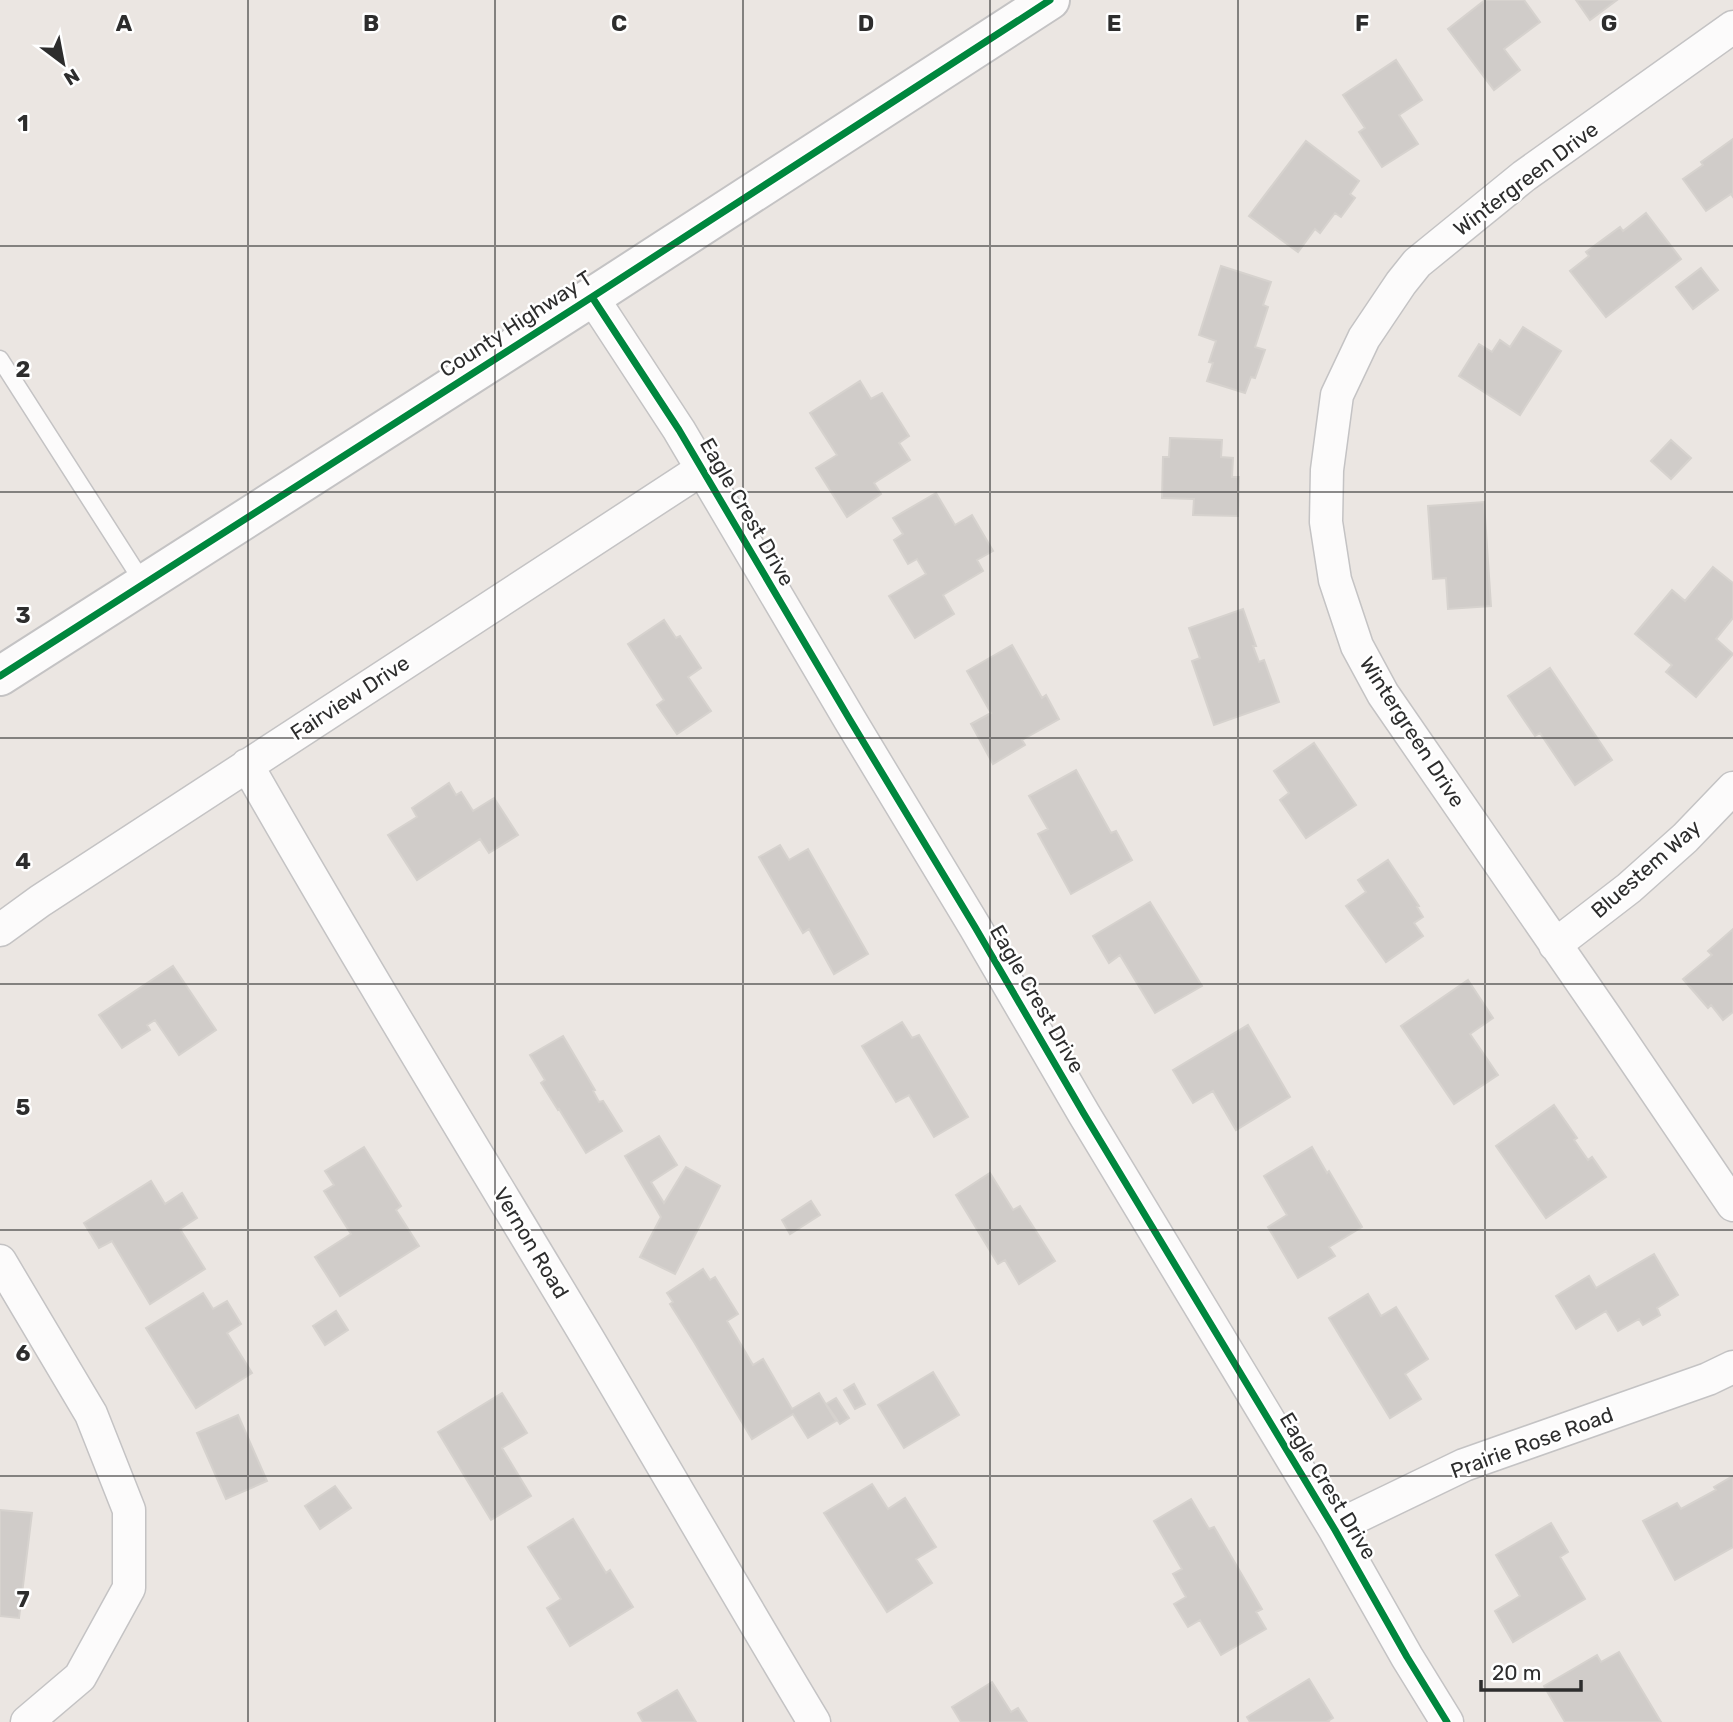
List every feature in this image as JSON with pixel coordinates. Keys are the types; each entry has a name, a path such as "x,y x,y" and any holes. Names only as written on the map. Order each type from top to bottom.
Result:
{"main road":[{"name":"County Highway T","path":"0,676 1050,0"}],"street":[{"name":"Wintergreen Drive","path":"1733,27 1524,176 1417,263 1364,338 1337,394 1326,470 1326,522 1335,580 1357,646 1383,694 1733,1205"},
{"name":"Eagle Crest Drive","path":"592,297 679,430 1447,1722"},
{"name":"Fairview Drive","path":"0,930 247,765 702,469"},
{"name":"Vernon Road","path":"247,765 814,1722"},
{"name":"Bluestem Way","path":"1555,945 1629,888 1685,838 1733,788"},
{"path":"0,1261 91,1414 129,1510 129,1588 80,1677 27,1722"},
{"name":"Prairie Rose Road","path":"1335,1530 1350,1520 1464,1465 1708,1379 1733,1367"}],"lane":[{"path":"0,359 144,584"}],"building":[{"path":"1485,0 1524,0 1540,22 1504,49 1520,70 1494,90 1448,29"},
{"path":"1576,0 1617,0 1590,20"},
{"path":"1396,60 1422,100 1399,115 1418,144 1382,167 1359,132 1365,128 1343,95"},
{"path":"1733,139 1733,197 1731,194 1706,211 1683,179"},
{"path":"1306,141 1359,181 1350,194 1355,198 1341,217 1335,213 1320,233 1315,229 1298,252 1249,216"},
{"path":"1646,213 1681,259 1606,317 1570,271 1589,256 1586,252 1620,227 1623,231"},
{"path":"1221,266 1271,282 1263,305 1268,307 1255,347 1265,350 1255,378 1251,377 1245,393 1207,381 1213,363 1209,362 1216,341 1199,335"},
{"path":"1701,268 1718,290 1693,309 1676,287"},
{"path":"1523,327 1561,351 1520,415 1459,376 1479,344 1492,352 1500,340 1510,347"},
{"path":"860,381 871,399 882,393 909,436 899,443 910,460 874,483 881,494 847,517 816,468 837,455 810,413"},
{"path":"1170,438 1222,440 1221,457 1233,458 1232,477 1239,477 1238,516 1193,515 1194,499 1162,498 1163,457 1169,457"},
{"path":"1671,440 1691,458 1671,479 1651,461"},
{"path":"936,493 955,525 972,515 993,551 977,560 983,571 943,595 954,614 915,638 889,596 926,574 917,559 908,564 894,540 903,534 893,518"},
{"path":"1484,502 1491,606 1448,609 1446,578 1433,579 1428,506"},
{"path":"1713,567 1733,583 1733,618 1716,639 1733,654 1696,697 1666,672 1672,665 1635,634 1672,590 1685,601"},
{"path":"1243,609 1259,662 1264,660 1279,702 1214,725 1192,661 1200,658 1189,628"},
{"path":"664,620 676,638 680,636 701,668 688,677 711,711 677,734 657,705 664,700 628,644"},
{"path":"1012,645 1042,698 1046,695 1059,719 1022,740 1025,745 993,764 971,724 991,713 967,671"},
{"path":"1550,668 1612,760 1575,785 1540,733 1535,736 1508,696"},
{"path":"1314,743 1356,805 1306,838 1280,800 1289,793 1274,771"},
{"path":"1076,770 1111,833 1116,831 1132,860 1071,894 1038,834 1048,829 1029,796"},
{"path":"449,783 456,795 461,792 473,811 494,798 518,835 489,853 480,839 417,880 388,835 417,817 412,808"},
{"path":"780,845 789,860 808,849 868,954 834,974 809,929 803,933 759,857"},
{"path":"1388,860 1419,906 1417,907 1423,917 1414,923 1423,936 1386,962 1346,906 1366,892 1358,880"},
{"path":"1150,902 1202,986 1155,1013 1120,955 1109,963 1093,936"},
{"path":"1733,929 1733,1012 1723,1020 1711,1005 1708,1008 1683,979 1712,955 1708,951"},
{"path":"173,966 216,1030 179,1055 155,1020 147,1025 150,1030 122,1048 99,1015"},
{"path":"1468,980 1493,1018 1470,1034 1498,1075 1454,1104 1401,1026"},
{"path":"902,1022 912,1038 919,1035 968,1117 934,1137 909,1095 896,1102 862,1046"},
{"path":"1248,1025 1290,1097 1236,1130 1213,1091 1193,1103 1173,1070"},
{"path":"563,1036 595,1090 593,1091 599,1102 603,1101 622,1131 586,1153 541,1083 545,1080 530,1055"},
{"path":"1554,1105 1577,1138 1574,1140 1588,1160 1592,1157 1606,1177 1546,1218 1496,1146"},
{"path":"659,1136 677,1165 651,1182 664,1203 686,1167 720,1186 675,1274 640,1257 661,1217 625,1156"},
{"path":"364,1147 401,1206 396,1210 419,1246 340,1296 315,1257 351,1234 324,1191 334,1185 325,1171"},
{"path":"1312,1147 1362,1227 1329,1247 1335,1256 1298,1278 1268,1227 1287,1215 1264,1176"},
{"path":"990,1173 1013,1210 1020,1206 1055,1261 1019,1284 1005,1260 998,1264 956,1195"},
{"path":"151,1181 165,1204 182,1193 197,1218 180,1229 205,1269 150,1304 112,1241 99,1248 84,1223"},
{"path":"811,1201 820,1215 790,1234 782,1220"},
{"path":"1654,1254 1678,1295 1657,1308 1660,1315 1643,1325 1639,1319 1618,1331 1606,1311 1576,1329 1556,1296 1589,1276 1596,1288"},
{"path":"703,1269 710,1280 715,1277 738,1314 727,1321 753,1365 763,1359 792,1409 819,1393 836,1421 808,1438 793,1414 752,1439 670,1304 673,1302 667,1293"},
{"path":"203,1293 213,1309 227,1301 241,1324 227,1333 252,1373 196,1408 146,1328"},
{"path":"1368,1294 1381,1316 1396,1307 1428,1359 1405,1374 1421,1399 1390,1418 1329,1318"},
{"path":"336,1311 348,1330 325,1345 313,1326"},
{"path":"933,1372 959,1415 904,1448 878,1405"},
{"path":"854,1384 865,1404 855,1409 844,1390"},
{"path":"502,1393 527,1433 502,1448 531,1496 491,1520 438,1432"},
{"path":"836,1398 849,1418 840,1424 826,1404"},
{"path":"238,1415 267,1481 226,1499 197,1433"},
{"path":"1733,1476 1733,1547 1675,1580 1643,1521 1677,1503 1681,1509 1716,1490 1714,1487"},
{"path":"872,1484 888,1509 905,1498 936,1547 916,1559 932,1583 887,1612 824,1513"},
{"path":"335,1486 351,1508 320,1529 305,1506"},
{"path":"1191,1499 1209,1529 1214,1527 1262,1609 1256,1612 1266,1629 1221,1655 1200,1620 1188,1627 1174,1604 1186,1597 1173,1574 1182,1569 1154,1521"},
{"path":"0,1510 32,1513 19,1618 0,1616"},
{"path":"573,1519 606,1573 610,1570 633,1607 570,1646 547,1608 561,1599 528,1547"},
{"path":"1551,1523 1568,1552 1560,1557 1585,1599 1513,1642 1495,1611 1520,1596 1496,1555"},
{"path":"1619,1652 1661,1722 1565,1722 1544,1686 1597,1655 1601,1662"},
{"path":"1309,1679 1333,1718 1329,1722 1250,1722 1247,1717"},
{"path":"992,1682 1011,1712 1018,1708 1027,1722 961,1722 952,1707"},
{"path":"677,1690 696,1722 643,1722 638,1713"}],"cycle path":[{"path":"0,676 1050,0"},
{"path":"592,297 679,430 1447,1722"}]}
